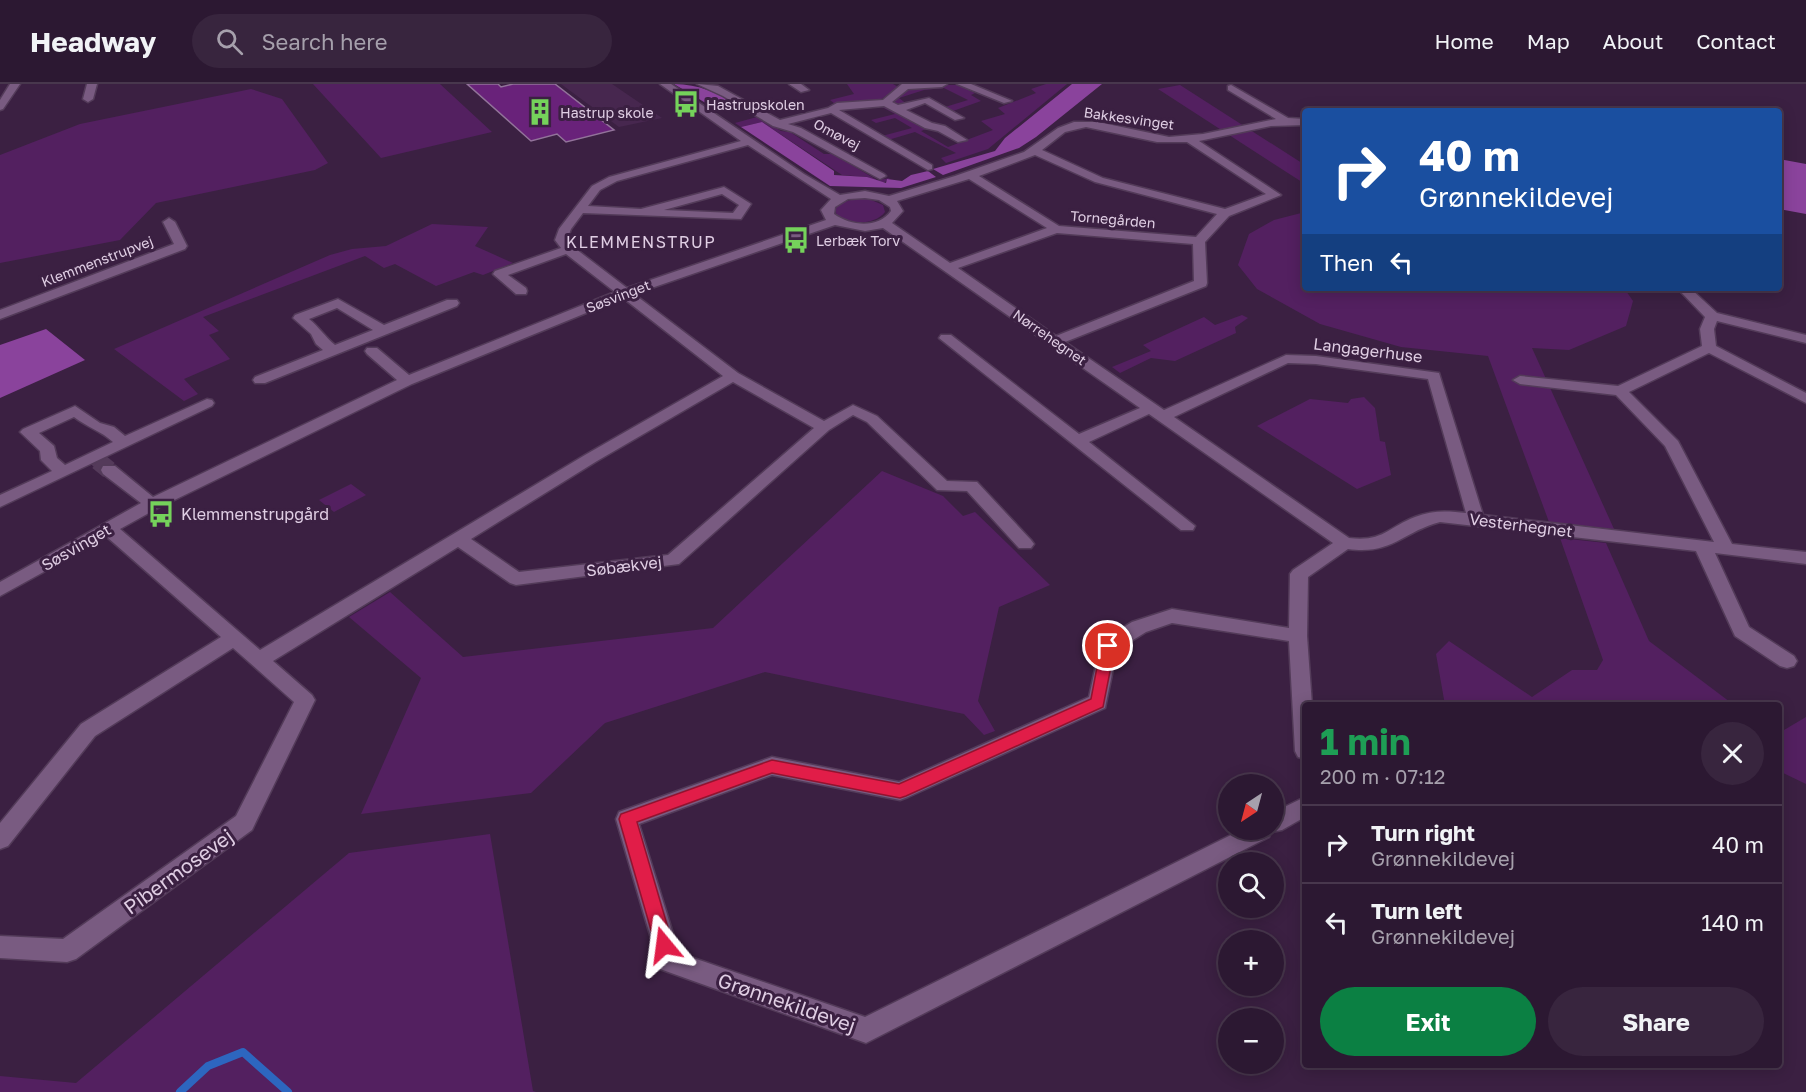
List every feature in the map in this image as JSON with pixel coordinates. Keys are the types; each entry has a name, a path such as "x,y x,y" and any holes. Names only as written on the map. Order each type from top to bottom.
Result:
{"street":[{"path":"0,107 15,84"},
{"path":"88,99 92,84"},
{"path":"665,84 749,142 839,199"},
{"name":"Omøvej","path":"702,84 719,88 777,124 797,130 880,176"},
{"path":"730,84 753,99 741,102"},
{"path":"794,84 804,90"},
{"path":"942,84 903,85 886,103 929,126 941,128 962,140"},
{"path":"962,84 1007,101"},
{"path":"1231,88 1284,120 1302,122"},
{"path":"897,109 926,100 959,118"},
{"name":"Omøvej","path":"777,124 832,110 837,106 886,103"},
{"name":"Omøvej","path":"832,110 928,167"},
{"path":"720,121 757,111"},
{"name":"Bakkesvinget","path":"889,201 1012,161 1036,151 1058,132 1073,126 1096,126 1156,139 1188,138 1284,120"},
{"path":"1056,341 1201,283 1199,241 1226,213 1275,195 1188,138"},
{"path":"749,142 612,179 596,188 565,229 561,240 568,249 733,376 824,427"},
{"name":"Tornegården","path":"1036,151 1099,180 1226,213"},
{"name":"Tornegården","path":"968,174 1056,229 1199,241"},
{"path":"582,208 642,212 737,217 745,204 724,190 642,212"},
{"path":"864,195 889,201 895,205 897,211 894,217 884,223 859,227 834,221 828,216 827,210 839,199 864,195"},
{"name":"Søsvinget","path":"0,590 152,504 407,381 624,293 834,221"},
{"name":"Klemmenstrupvej","path":"0,315 181,246 169,222"},
{"name":"Nørrehegnet","path":"884,223 1345,543"},
{"path":"950,267 1056,229"},
{"path":"521,291 499,274 568,249"},
{"path":"1686,291 1712,316 1806,339"},
{"path":"333,351 321,341 317,332 300,318 338,303 354,315 370,320 382,330"},
{"path":"260,380 452,303"},
{"path":"1709,348 1707,329 1712,316"},
{"path":"946,338 1187,526"},
{"path":"1520,380 1620,391 1709,348"},
{"path":"1709,348 1806,399"},
{"path":"372,351 407,381"},
{"name":"Langagerhuse","path":"1155,413 1286,359 1316,360 1434,376 1476,519"},
{"path":"260,659 458,538 733,376"},
{"path":"1620,391 1672,444 1726,548"},
{"path":"0,502 207,403"},
{"name":"Søbækvej","path":"458,538 516,579 673,560 824,427 853,409 872,419 943,486 971,486 1025,544"},
{"path":"62,471 49,460 48,449 28,432 75,411 94,426 109,430 122,442"},
{"path":"1077,441 1155,413"},
{"path":"109,470 152,504"},
{"name":"Vesterhegnet","path":"1345,543 1362,545 1382,543 1421,521 1440,516 1806,558"},
{"name":"Pibermosevej","path":"0,946 67,951 244,823 304,700 108,528"},
{"path":"1302,702 1298,636 1299,574 1345,543"},
{"path":"1702,545 1742,631 1787,661"},
{"name":"Grønnekildevej","path":"1242,840 866,1030 669,961 627,819 772,766 900,791 1098,702 1108,646 1132,630 1172,616 1298,636"},
{"path":"0,839 87,730 234,638"},
{"path":"1284,818 1302,808"}],"shaded area":[{"path":"313,84 440,84 492,132 381,158"},
{"path":"561,84 612,84 662,118 619,127"},
{"path":"674,84 708,90 739,107 719,111"},
{"path":"847,84 893,84 898,87 880,100 835,104 830,100 854,94"},
{"path":"1046,84 1067,84 988,149 946,163 941,158 956,153 915,132 888,140 882,136 912,128 895,118 876,123 871,120 895,114 880,106 883,106 929,128 921,131 948,147 993,130 981,121 1005,114 998,108 1036,93 1031,89"},
{"path":"1072,84 1102,84 1019,148 943,175 933,169 995,151 1005,138"},
{"path":"958,85 975,93 971,95 981,101 953,111 945,107 968,100 944,88 924,90 899,98 908,105 898,107 890,103 908,88"},
{"path":"1180,85 1302,163 1302,182 1158,89"},
{"path":"251,89 282,99 328,163 315,170 156,203 120,240 0,263 0,155 80,124"},
{"path":"757,117 781,131 790,132 824,154 833,154 877,180 890,178 885,182 877,182 867,177 842,175 762,122 741,127 735,123"},
{"path":"762,122 834,171 834,175 867,177 886,183 887,179 902,181 911,175 928,171 936,177 901,188 830,186 741,127"},
{"path":"1782,160 1806,164 1806,214 1782,210"},
{"path":"854,199 869,199 883,205 885,212 875,219 862,222 849,221 837,216 835,209 841,203"},
{"path":"1302,213 1302,291 1626,291 1633,301 1626,326 1569,350 1532,348 1614,529 1549,522 1488,356 1401,347 1320,324 1257,289 1238,265 1249,234 1274,220"},
{"path":"432,224 488,227 475,246 513,263 483,275 474,272 436,286 395,264 384,268 365,256 203,317 219,331 209,335 230,359 184,379 198,394 184,401 114,349 330,255 352,249 386,246"},
{"path":"1242,315 1248,318 1235,327 1236,333 1175,361 1151,358 1120,373 1112,367 1151,351 1143,345 1204,317 1215,325"},
{"path":"46,329 85,360 0,398 0,345"},
{"path":"1364,397 1375,408 1380,441 1385,442 1391,475 1357,489 1257,426 1310,399 1348,403 1351,399"},
{"path":"882,471 943,496 963,516 975,512 1050,585 999,607 978,701 995,731 984,735 964,714 765,672 605,723 531,793 361,814 421,678 349,617 390,592 463,657 713,628"},
{"path":"351,484 366,495 334,512 319,500"},
{"path":"1560,538 1606,543 1649,641 1730,702 1444,702 1436,654 1449,641 1532,697 1572,670 1597,670 1603,660"},
{"path":"1806,717 1806,784 1782,772 1782,731"},
{"path":"490,834 533,1091 536,1092 0,1092 0,1076 76,1083 349,853"}],"building":[{"name":"Hastrup skole","path":"467,84 498,84 501,87 513,84 555,84 614,130 566,142 557,134 531,141"}],"waterway":[{"path":"180,1092 208,1066 243,1052 288,1092"}],"tunnel":[{"path":"92,456 99,462"},
{"path":"98,461 109,470"}],"place":[{"name":"Hastrupskolen","path":"686,104"},
{"name":"Hastrup skole","path":"540,112"},
{"name":"Lerbæk Torv","path":"796,240"},
{"name":"Klemmenstrupgård","path":"161,514"}],"district":[{"name":"KLEMMENSTRUP","path":"641,242"}],"route":[{"path":"664,945 627,819 772,766 900,791 1098,702 1108,646"}]}
